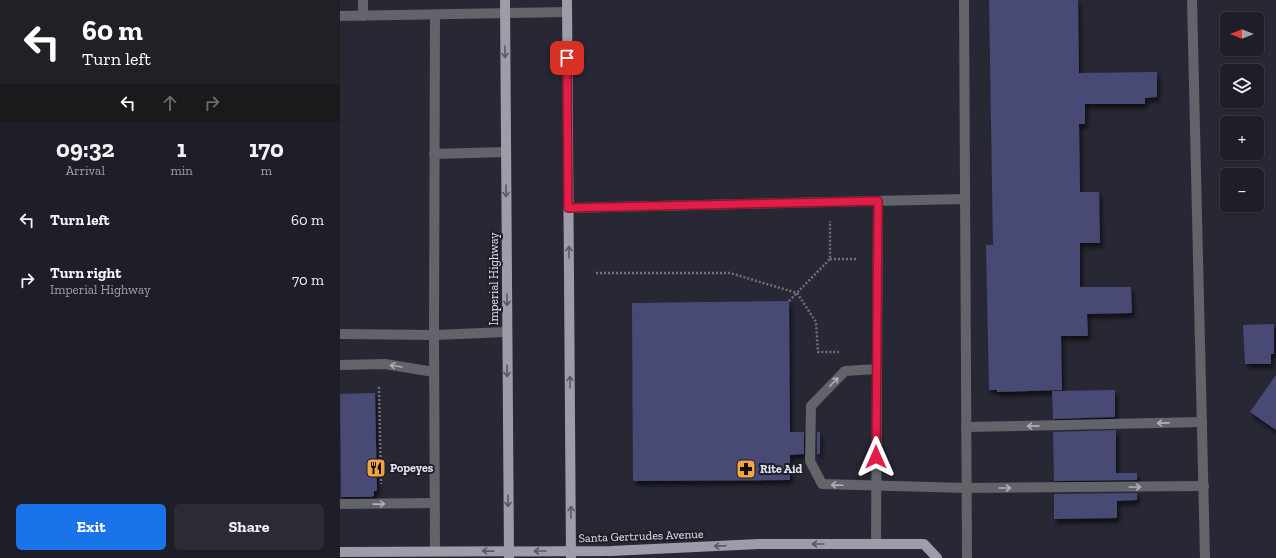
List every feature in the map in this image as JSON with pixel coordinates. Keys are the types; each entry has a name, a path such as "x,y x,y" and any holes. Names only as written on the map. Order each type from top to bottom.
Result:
{"main road":[{"name":"Imperial Highway","path":"504,0 509,554"},
{"path":"567,0 571,554"},
{"name":"Santa Gertrudes Avenue","path":"340,552 435,551 509,554 571,554 759,544 924,544 937,558"}],"lane":[{"path":"363,0 363,16"},
{"path":"964,0 967,558"},
{"path":"1192,0 1205,558"},
{"path":"340,16 567,12"},
{"path":"435,15 435,551"},
{"path":"434,154 506,152"},
{"path":"568,208 965,200"},
{"path":"876,544 878,201"},
{"path":"340,334 434,335 507,332"},
{"path":"340,365 385,364 434,372"},
{"path":"877,369 846,371 811,406 810,461 822,484 966,488 1204,486"},
{"path":"966,427 1202,422"},
{"path":"340,504 434,503"}],"path":[{"path":"789,301 830,259 830,203"},
{"path":"830,259 877,259"},
{"path":"596,273 730,273 797,293 816,322 818,352 840,352"},
{"path":"379,387 381,485"}],"building":[{"path":"989,0 1078,0 1079,73 1157,72 1157,97 1145,98 1145,104 1085,104 1085,124 1079,124 1080,192 1099,192 1100,243 1080,243 1080,287 1131,287 1132,313 1087,314 1088,336 1061,336 1062,390 997,392 997,390 989,390 986,245 993,245"},
{"path":"789,301 790,432 804,432 804,454 790,455 790,480 633,481 632,303"},
{"path":"1274,324 1274,354 1271,354 1271,364 1245,364 1243,325"},
{"path":"1276,375 1276,430 1250,412"},
{"path":"1115,390 1115,417 1053,419 1052,391"},
{"path":"375,393 377,491 374,491 374,496 370,497 341,497 340,394"},
{"path":"1116,430 1116,473 1137,473 1137,480 1054,481 1053,432"},
{"path":"817,432 820,432 820,454 817,454"},
{"path":"1137,493 1137,500 1117,501 1117,518 1054,519 1054,494"}],"place":[{"name":"Popeyes","path":"376,468"},
{"name":"Rite Aid","path":"746,469"}],"route":[{"path":"567,58 568,208 878,201 876,457"}]}
